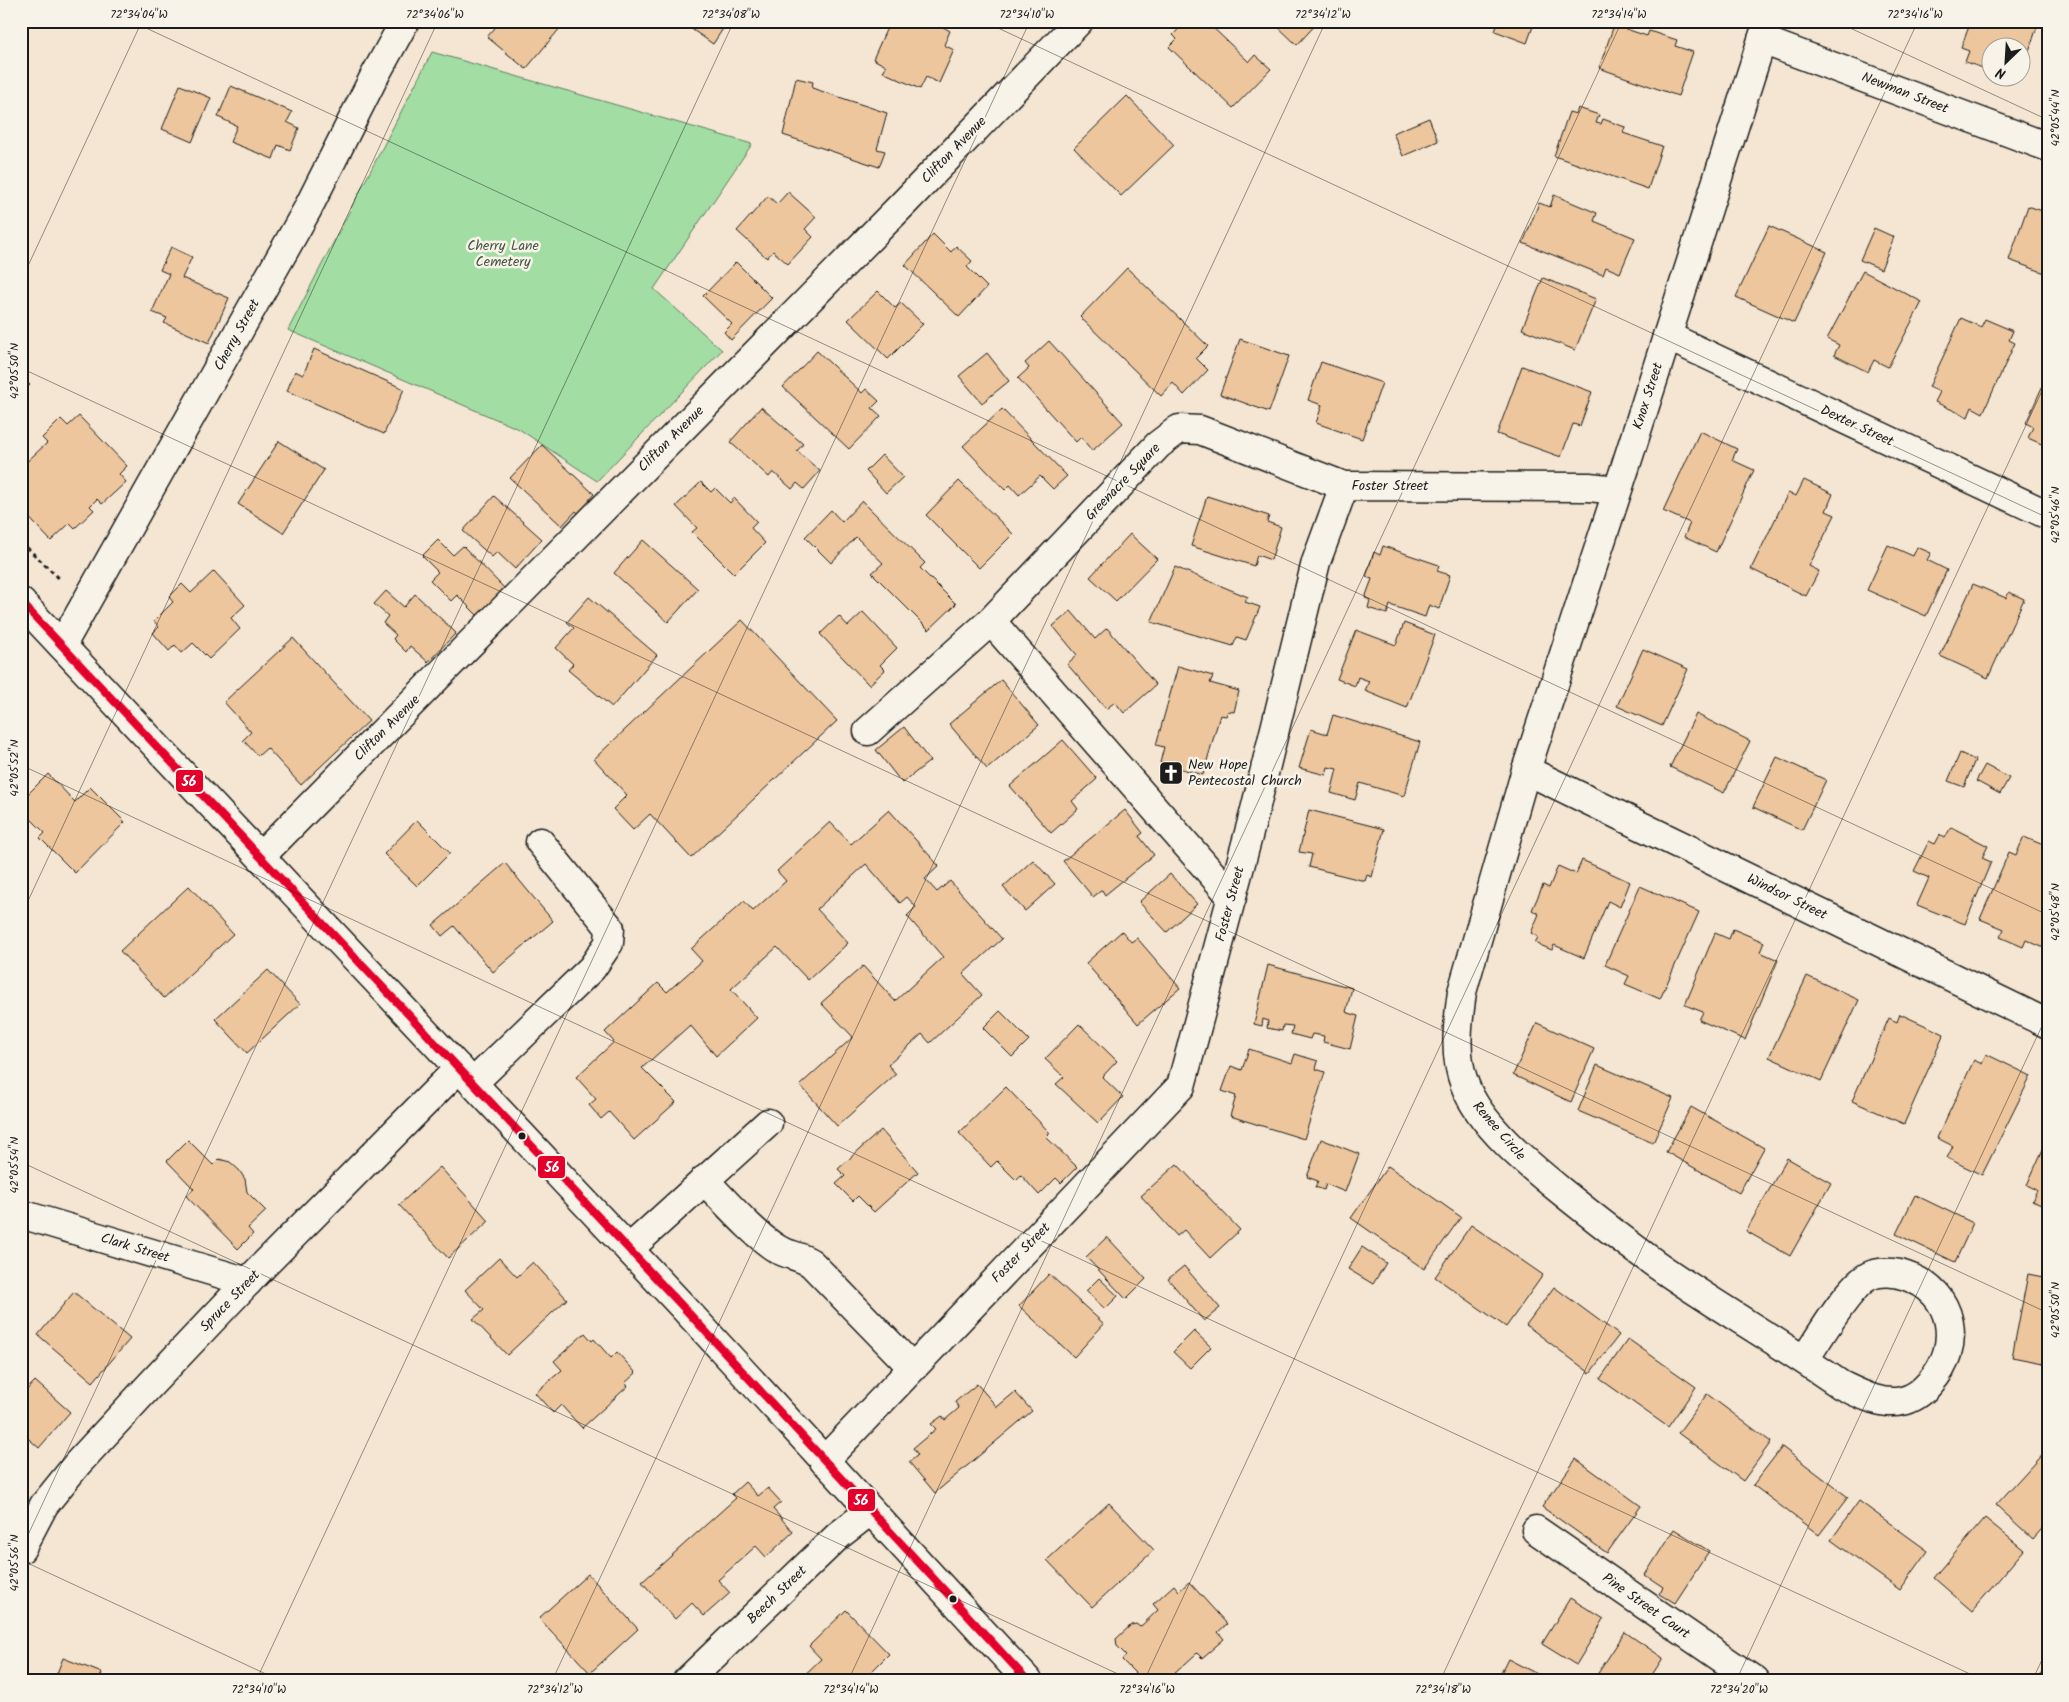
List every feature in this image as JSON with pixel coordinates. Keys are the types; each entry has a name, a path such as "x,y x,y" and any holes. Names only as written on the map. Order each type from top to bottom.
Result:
{"street":[{"name":"Cherry Street","path":"62,645 307,210 373,79 405,21"},
{"name":"Clifton Avenue","path":"261,856 906,201 1079,21"},
{"name":"Newman Street","path":"1765,30 2048,147"},
{"name":"Knox Street","path":"1526,770 1765,30"},
{"name":"Dexter Street","path":"1667,336 2048,515"},
{"name":"Greenacre Square","path":"868,731 991,621 1158,444 1178,429 1200,430 1344,486"},
{"name":"Foster Street","path":"824,1461 1181,1086 1254,814 1316,562 1344,486 1589,487 1617,490"},
{"path":"21,602 629,1250 1028,1681"},
{"path":"991,621 1232,897"},
{"name":"Windsor Street","path":"1526,770 2048,1024"},
{"name":"Renee Circle","path":"1526,770 1462,992 1458,1046 1459,1067 1465,1086 1473,1102 1495,1130 1523,1159 1554,1185 1656,1264 1841,1385 1860,1394 1888,1402 1902,1402 1915,1396 1928,1386 1944,1362 1949,1349 1949,1321 1938,1295 1916,1279 1892,1273 1869,1276 1855,1287 1804,1360"},
{"name":"Spruce Street","path":"21,1549 40,1511 60,1483 248,1282 466,1076 592,968 609,943 610,928 540,842"},
{"path":"629,1250 768,1123"},
{"path":"704,1180 763,1238 779,1250 799,1256 811,1263 912,1367"},
{"name":"Clark Street","path":"21,1214 248,1282"},
{"name":"Beech Street","path":"687,1681 839,1535 870,1512"},
{"name":"Pine Street Court","path":"1536,1530 1755,1681"}],"green space":[{"name":"Cherry Lane Cemetery","path":"432,52 752,144 654,289 722,350 597,481 519,429 288,330"}],"building":[{"path":"501,21 566,21 526,69 487,37"},
{"path":"680,21 728,21 713,44"},
{"path":"890,21 933,21 950,31 944,45 954,50 939,83 926,77 920,89 883,72 886,66 873,59"},
{"path":"1186,21 1206,21 1249,62 1255,55 1271,69 1233,108 1169,47 1177,39 1173,35"},
{"path":"1272,21 1319,21 1297,45"},
{"path":"1499,21 1535,21 1527,43 1495,31"},
{"path":"1971,21 2039,21 2032,42 2032,38 1982,38 1982,68 1965,62 1969,51 1961,48"},
{"path":"1614,25 1647,36 1649,31 1677,40 1675,46 1693,52 1678,96 1599,68"},
{"path":"796,78 813,82 812,88 887,113 877,149 885,151 879,167 783,135"},
{"path":"180,85 211,98 192,142 162,129"},
{"path":"231,86 292,112 287,122 299,128 290,150 278,145 273,159 230,142 237,126 218,117"},
{"path":"1127,96 1174,145 1121,196 1074,148"},
{"path":"1578,108 1599,115 1596,123 1601,124 1603,119 1625,127 1623,133 1662,146 1648,189 1554,156 1569,112 1576,114"},
{"path":"1429,118 1438,141 1403,156 1393,133"},
{"path":"788,192 816,217 805,229 813,237 788,264 773,251 767,258 737,231 768,196 777,204"},
{"path":"1554,195 1597,213 1594,221 1635,238 1620,273 1606,267 1603,275 1523,243 1539,203 1550,207"},
{"path":"2028,206 2048,213 2048,274 2009,260"},
{"path":"1769,226 1827,252 1794,323 1736,297"},
{"path":"1874,228 1894,237 1881,269 1860,260"},
{"path":"933,234 951,252 956,246 972,261 967,267 987,287 959,317 905,265"},
{"path":"171,247 192,257 182,278 229,298 209,343 164,323 167,318 152,312 169,274 160,270"},
{"path":"736,262 772,298 731,340 724,332 732,324 703,296"},
{"path":"1127,268 1208,346 1196,358 1208,370 1184,395 1173,383 1161,396 1080,317"},
{"path":"1863,271 1922,302 1888,367 1874,360 1868,372 1834,355 1839,345 1827,339"},
{"path":"1543,278 1596,299 1575,350 1522,329"},
{"path":"878,291 895,308 901,303 923,324 888,359 848,320"},
{"path":"1961,318 1981,327 1985,319 2013,331 2009,340 2015,343 1983,413 1972,407 1968,417 1935,402 1940,392 1929,387"},
{"path":"1240,339 1289,356 1269,412 1220,394"},
{"path":"1049,341 1123,423 1092,451 1081,437 1076,442 1018,378 1029,368 1025,363"},
{"path":"314,349 404,389 384,434 287,391 295,371 303,375"},
{"path":"817,351 862,393 866,389 879,401 872,408 881,416 849,449 783,387"},
{"path":"987,353 1009,381 982,403 959,376"},
{"path":"1321,362 1382,383 1362,439 1316,423 1322,405 1308,400"},
{"path":"1522,366 1592,392 1580,426 1573,424 1561,457 1497,434"},
{"path":"2048,374 2048,447 2028,438 2033,427 2026,423"},
{"path":"21,376 30,385 21,394"},
{"path":"761,407 803,444 797,451 820,471 804,489 797,483 792,489 773,472 769,477 730,442"},
{"path":"1002,409 1067,476 1053,489 1040,476 1019,495 1010,485 1005,490 963,446"},
{"path":"79,416 127,466 119,474 126,482 102,504 97,499 90,506 94,510 75,528 70,523 51,541 21,509 21,467 47,443 42,438 61,419 68,426"},
{"path":"1700,431 1737,449 1732,460 1754,470 1716,552 1684,537 1690,523 1663,511"},
{"path":"279,441 324,470 283,533 238,504"},
{"path":"542,445 594,494 589,500 597,507 584,520 576,511 562,526 510,478"},
{"path":"882,455 903,477 886,493 866,471"},
{"path":"1804,480 1833,494 1826,511 1835,515 1809,566 1819,571 1806,596 1751,569 1788,493 1796,496"},
{"path":"959,481 1013,534 979,568 926,515"},
{"path":"701,482 711,492 715,488 730,503 734,498 757,522 751,528 765,543 734,574 692,532 697,528 676,506"},
{"path":"494,496 542,539 515,569 497,552 492,557 463,531"},
{"path":"1207,496 1269,516 1267,522 1281,527 1271,560 1257,555 1254,566 1191,546"},
{"path":"862,501 925,563 920,568 956,604 929,630 872,573 883,563 856,537 831,563 805,537 831,510 842,522"},
{"path":"1130,534 1157,559 1116,601 1090,577"},
{"path":"438,540 453,555 463,546 505,589 478,616 457,595 451,601 430,580 438,572 422,556"},
{"path":"643,540 698,589 668,622 614,573"},
{"path":"1888,545 1913,556 1917,547 1931,553 1927,560 1947,570 1926,616 1867,590"},
{"path":"1383,546 1439,565 1437,571 1450,575 1439,609 1429,605 1425,617 1390,605 1387,614 1368,608 1370,600 1365,598 1372,579 1366,577 1374,552 1380,555"},
{"path":"1175,567 1248,597 1245,602 1260,607 1246,640 1237,637 1233,646 1151,622"},
{"path":"214,571 245,605 231,618 240,629 209,659 193,643 182,653 175,645 169,651 153,633 159,627 154,621 173,602 169,597 182,584 191,593"},
{"path":"1973,584 2006,598 2009,592 2024,599 1988,678 1940,656"},
{"path":"386,591 404,607 415,594 456,633 428,662 410,646 406,652 393,639 396,635 383,623 388,616 374,604"},
{"path":"589,597 657,655 612,707 568,670 573,664 556,648 574,628 567,622"},
{"path":"1071,611 1095,639 1107,628 1156,685 1124,713 1115,702 1106,709 1067,664 1077,655 1053,626"},
{"path":"863,612 897,648 880,665 885,670 869,685 820,634 839,616 848,626"},
{"path":"742,620 837,721 691,858 650,814 633,830 613,809 627,795 594,759"},
{"path":"1404,623 1435,635 1407,708 1365,691 1369,681 1358,677 1355,686 1337,679 1356,630 1396,645"},
{"path":"293,638 369,721 301,785 267,748 258,756 243,740 251,732 224,702"},
{"path":"1643,649 1688,669 1662,726 1617,706"},
{"path":"1178,666 1213,676 1210,683 1239,691 1234,712 1228,711 1226,716 1220,715 1203,775 1160,763 1164,747 1156,745"},
{"path":"1001,680 1039,725 987,769 949,724"},
{"path":"1696,714 1750,741 1724,793 1670,767"},
{"path":"1333,715 1420,742 1404,796 1360,783 1355,800 1331,793 1337,769 1328,767 1326,775 1299,768 1311,729 1327,734"},
{"path":"904,727 930,761 902,783 876,750"},
{"path":"1063,740 1097,779 1072,801 1078,809 1051,833 1010,786"},
{"path":"1960,753 1975,760 1964,787 1948,781"},
{"path":"1777,757 1826,780 1802,830 1753,807"},
{"path":"1985,765 2009,778 2000,794 1976,781"},
{"path":"48,774 75,802 90,787 125,822 75,873 40,838 45,833 21,809 21,801"},
{"path":"889,810 939,866 925,879 937,892 950,881 1002,939 963,974 982,995 930,1043 922,1034 888,1065 896,1074 837,1126 800,1085 853,1037 821,1003 863,966 895,1001 943,957 907,916 916,907 907,897 900,903 866,864 817,909 848,943 808,980 777,947 731,989 757,1018 716,1056 690,1025 642,1068 676,1102 634,1140 609,1112 601,1119 589,1105 596,1099 576,1077 614,1042 605,1032 658,983 667,992 702,961 691,949 744,901 753,911 786,881 777,871 830,822 851,844"},
{"path":"1125,810 1143,833 1139,836 1154,855 1105,895 1102,890 1093,897 1063,861"},
{"path":"1309,810 1384,829 1372,877 1367,875 1365,881 1309,867 1312,854 1299,852"},
{"path":"417,820 450,853 417,886 384,854"},
{"path":"1951,827 1988,846 1982,858 1991,862 1965,924 1917,905 1929,878 1914,871 1929,841 1935,844 1940,835 1945,838"},
{"path":"2024,837 2048,847 2048,940 2044,948 2026,940 2023,947 2000,937 2004,929 1980,919 2009,852 2016,855"},
{"path":"1033,860 1055,884 1025,911 1003,887"},
{"path":"1582,860 1630,882 1620,907 1608,901 1584,958 1554,945 1552,950 1535,943 1538,937 1531,933 1539,914 1532,910 1543,885 1549,888 1558,866 1576,874"},
{"path":"505,863 553,921 493,972 454,926 442,936 433,925"},
{"path":"1170,874 1197,904 1167,932 1139,902"},
{"path":"189,886 233,934 164,998 120,951"},
{"path":"1640,886 1699,912 1660,999 1625,984 1629,976 1605,965"},
{"path":"1733,929 1764,942 1760,952 1778,960 1745,1040 1699,1020 1703,1012 1685,1005 1715,933 1729,939"},
{"path":"1122,931 1131,942 1137,938 1180,988 1138,1024 1086,963"},
{"path":"1268,965 1352,988 1346,1012 1358,1016 1350,1049 1323,1042 1324,1036 1312,1034 1310,1039 1291,1034 1293,1026 1283,1025 1282,1031 1267,1028 1268,1021 1263,1019 1262,1026 1254,1024"},
{"path":"268,970 300,1004 247,1053 215,1019"},
{"path":"1807,976 1859,1000 1821,1081 1769,1057"},
{"path":"1000,1011 1029,1040 1012,1057 983,1028"},
{"path":"1900,1014 1944,1034 1904,1124 1852,1101 1889,1018 1897,1022"},
{"path":"1537,1023 1594,1049 1571,1102 1513,1075"},
{"path":"1079,1024 1117,1061 1102,1077 1123,1097 1098,1123 1056,1084 1064,1077 1045,1059"},
{"path":"1249,1049 1292,1063 1295,1054 1318,1061 1316,1069 1325,1072 1304,1139 1230,1116 1236,1096 1222,1091 1231,1066 1242,1070"},
{"path":"1986,1054 2031,1076 1982,1175 1947,1158 1953,1146 1937,1138 1974,1060 1982,1064"},
{"path":"1597,1065 1673,1098 1653,1143 1578,1111"},
{"path":"1006,1087 1050,1133 1046,1137 1077,1167 1061,1183 1056,1178 1039,1195 1021,1175 1016,1180 997,1161 991,1167 959,1133"},
{"path":"1691,1107 1764,1148 1739,1193 1666,1152"},
{"path":"881,1130 918,1172 874,1212 858,1196 853,1201 836,1184 845,1176 838,1169"},
{"path":"2048,1138 2048,1208 2032,1201 2037,1190 2027,1185"},
{"path":"1321,1139 1359,1154 1345,1192 1326,1184 1324,1190 1315,1187 1318,1181 1307,1177"},
{"path":"188,1140 213,1165 219,1159 230,1162 239,1170 245,1179 247,1192 266,1211 248,1228 253,1234 238,1249 186,1196 194,1189 167,1161"},
{"path":"1787,1158 1831,1183 1790,1256 1746,1231"},
{"path":"1177,1164 1240,1230 1210,1258 1184,1230 1177,1236 1141,1196"},
{"path":"1388,1166 1461,1217 1424,1269 1351,1218"},
{"path":"440,1167 489,1221 448,1258 399,1205"},
{"path":"1915,1195 1973,1223 1955,1262 1896,1234"},
{"path":"1471,1225 1543,1275 1506,1327 1435,1277"},
{"path":"1107,1237 1146,1279 1126,1299 1086,1257"},
{"path":"1362,1247 1386,1263 1373,1284 1348,1269"},
{"path":"499,1258 517,1277 533,1262 567,1299 507,1355 473,1319 484,1310 465,1290"},
{"path":"1184,1266 1220,1308 1204,1321 1168,1279"},
{"path":"1049,1274 1104,1324 1074,1357 1019,1306"},
{"path":"2028,1274 2048,1278 2048,1364 2012,1357"},
{"path":"1099,1278 1118,1296 1105,1309 1086,1291"},
{"path":"1554,1287 1619,1335 1590,1373 1526,1325"},
{"path":"74,1292 130,1339 93,1382 38,1335"},
{"path":"1194,1331 1211,1347 1190,1368 1173,1352"},
{"path":"585,1333 592,1341 594,1339 611,1358 617,1352 636,1373 625,1383 628,1386 582,1428 561,1405 553,1413 535,1393 562,1370 554,1361"},
{"path":"1628,1339 1696,1387 1668,1427 1600,1379"},
{"path":"35,1381 70,1412 39,1448 21,1432 21,1396"},
{"path":"977,1384 997,1407 1015,1392 1032,1411 935,1493 909,1462 918,1455 913,1448 936,1429 931,1424 942,1416 945,1420 959,1408 955,1402"},
{"path":"1707,1394 1771,1442 1743,1481 1678,1433"},
{"path":"1782,1447 1848,1497 1819,1535 1753,1485"},
{"path":"2048,1448 2048,1522 2033,1539 1996,1505"},
{"path":"1576,1459 1641,1506 1607,1553 1542,1507"},
{"path":"745,1482 758,1496 768,1488 781,1502 773,1509 793,1532 766,1557 756,1546 718,1580 730,1593 704,1616 692,1603 675,1619 642,1582 736,1498 732,1494"},
{"path":"1859,1501 1928,1551 1900,1590 1831,1540"},
{"path":"1109,1503 1154,1550 1092,1607 1047,1560"},
{"path":"1985,1518 2024,1550 1972,1611 1934,1578"},
{"path":"1674,1529 1709,1551 1675,1603 1660,1594 1663,1587 1645,1575"},
{"path":"588,1574 638,1629 590,1673 539,1618"},
{"path":"1189,1582 1227,1624 1218,1632 1224,1639 1202,1658 1197,1653 1173,1675 1176,1681 1143,1681 1122,1660 1126,1655 1117,1646 1116,1639 1131,1625 1136,1624 1140,1627 1158,1610 1153,1604 1174,1585 1179,1591"},
{"path":"1570,1598 1604,1619 1576,1665 1542,1644"},
{"path":"846,1610 889,1654 862,1681 798,1681 821,1659 809,1646"},
{"path":"1625,1632 1663,1658 1648,1681 1593,1681"},
{"path":"63,1658 102,1673 100,1678 107,1681 54,1681"},
{"path":"1508,1659 1539,1675 1537,1681 1497,1681"},
{"path":"2048,1666 2048,1681 2035,1681"}],"transit line":[{"name":"56","path":"21,602 684,1308 1028,1681"}],"place":[{"name":"New Hope Pentecostal Church","path":"1171,773"}]}
